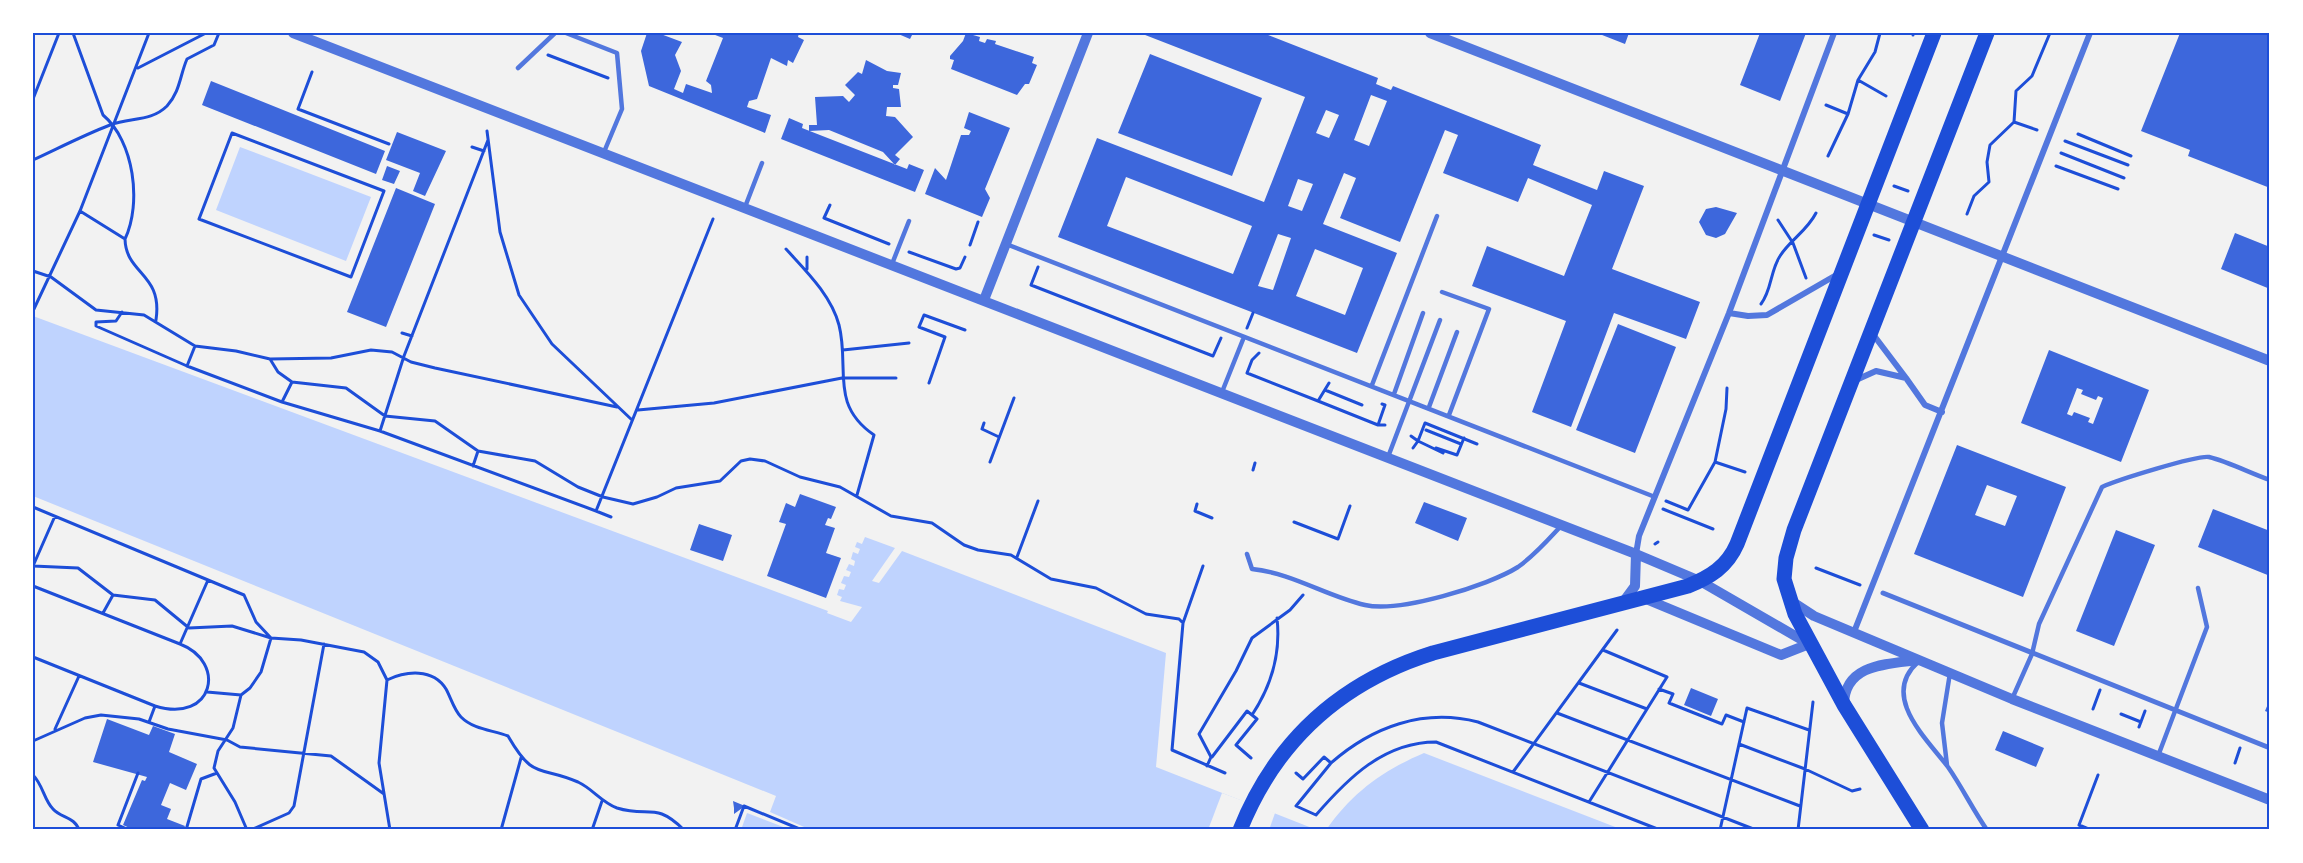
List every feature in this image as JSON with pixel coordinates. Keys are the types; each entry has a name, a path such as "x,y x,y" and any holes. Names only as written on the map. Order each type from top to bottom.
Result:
{"main road":[{"path":"1240,830 1254,796 1278,759 1327,708 1365,682 1397,666 1433,653 1700,581 1718,571 1734,551 1935,33"},
{"path":"1922,830 1809,644 1789,599 1784,573 1789,547 1987,33"}],"street":[{"path":"293,33 319,38 604,153 1636,554 1700,581 1809,644"},
{"path":"984,300 1088,33"},
{"path":"1430,33 1914,220 2002,257 2270,361"},
{"path":"1624,601 1635,585 1639,536 1729,313 1781,169 1834,33"},
{"path":"1854,632 2090,33"},
{"path":"1729,313 1767,315 1841,272"},
{"path":"1871,332 1925,405 1942,412"},
{"path":"1851,384 1870,372 1906,378"},
{"path":"1883,593 2270,748"},
{"path":"1641,597 1780,655 1809,644"},
{"path":"1789,599 1814,616 2012,699 2270,800"},
{"path":"1844,705 1848,683 1860,672 1881,665 1920,660"}],"lane":[{"path":"518,68 555,33"},
{"path":"566,33 617,53 622,109 604,153"},
{"path":"745,207 762,163"},
{"path":"1372,385 1437,216"},
{"path":"892,264 909,221"},
{"path":"1006,244 1655,497"},
{"path":"1442,292 1489,309 1449,415"},
{"path":"1394,394 1423,313"},
{"path":"1388,457 1440,320"},
{"path":"1429,407 1457,332"},
{"path":"1222,392 1244,337"},
{"path":"2012,699 2032,654 2039,624 2102,487 2122,478 2171,466 2189,458 2207,457 2270,480"},
{"path":"1247,554 1252,569 1275,572 1366,606 1408,604 1501,577 1528,559 1562,525"},
{"path":"2158,756 2207,627 2198,588"},
{"path":"1920,660 1905,677 1903,698 1916,725 1948,768 1987,830"},
{"path":"1948,768 1942,723 1950,672"}],"path":[{"path":"33,99 59,33"},
{"path":"73,33 103,116 113,124 128,160 135,186 134,215 125,239 129,257 156,293 156,321"},
{"path":"33,310 81,211 149,33"},
{"path":"136,69 206,33"},
{"path":"33,160 113,124 150,117 164,108 178,88 187,59 214,45 219,33"},
{"path":"1828,156 1848,114 1858,80 1875,52 1880,33"},
{"path":"1967,214 1974,196 1989,182 1987,162 1990,145 2014,122 2016,91 2032,76 2050,33"},
{"path":"548,56 611,80"},
{"path":"312,72 298,109 388,144"},
{"path":"1858,80 1886,96"},
{"path":"1826,105 1848,114"},
{"path":"2014,122 2037,130"},
{"path":"487,131 489,164 500,232 519,295 552,344 632,420"},
{"path":"232,133 384,191 351,277 199,219 232,133"},
{"path":"2078,134 2131,156"},
{"path":"380,431 404,356 489,139"},
{"path":"2065,141 2128,165"},
{"path":"472,147 484,151"},
{"path":"2061,153 2124,178"},
{"path":"2056,166 2118,189"},
{"path":"1894,186 1908,191"},
{"path":"830,205 824,218 890,245"},
{"path":"81,211 125,239"},
{"path":"1756,316 1757,309 1767,296 1780,256 1816,213"},
{"path":"1777,218 1801,260 1807,286"},
{"path":"596,512 713,219"},
{"path":"970,245 978,222"},
{"path":"1874,235 1889,240"},
{"path":"786,249 807,271 834,313 843,350 842,378 845,399 861,426 874,435 857,495"},
{"path":"905,250 956,269 960,268 965,257"},
{"path":"807,257 807,271"},
{"path":"1038,265 1031,285 1222,359"},
{"path":"33,271 51,277 92,308 140,314 156,321 195,346 236,351 270,359 331,358 371,350 404,356 411,362 435,368 617,407"},
{"path":"122,312 116,321 96,322 96,326 187,366 282,402 380,431 611,517"},
{"path":"929,383 945,337 919,327 924,315 965,330"},
{"path":"402,333 412,336"},
{"path":"1213,356 1222,336"},
{"path":"843,350 909,344"},
{"path":"187,366 195,346"},
{"path":"1260,352 1252,360 1247,374 1377,425 1385,425"},
{"path":"270,359 278,372 292,382 346,388 385,416 435,422 478,451 535,461 578,487 603,497 633,504 676,488 720,481 741,461 750,459 765,461 800,477 840,487 891,516 932,523 964,545 1017,557 1051,579 1096,588 1136,610 1179,619 1182,623"},
{"path":"638,410 714,403 842,378 896,378"},
{"path":"282,402 292,382"},
{"path":"1318,401 1328,382 1338,386"},
{"path":"1666,501 1688,510 1715,462 1726,409 1727,388"},
{"path":"1325,390 1362,405"},
{"path":"990,462 1014,398"},
{"path":"1376,401 1385,405 1377,425"},
{"path":"984,423 982,429 1000,437"},
{"path":"1413,448 1425,423 1477,444"},
{"path":"1426,430 1461,444"},
{"path":"1411,436 1418,441 1457,454 1464,438"},
{"path":"1436,448 1443,453"},
{"path":"473,466 478,451"},
{"path":"1715,462 1745,472"},
{"path":"1252,470 1255,463"},
{"path":"1017,557 1038,501"},
{"path":"1197,504 1195,511 1212,518"},
{"path":"1294,522 1338,539 1350,506"},
{"path":"33,507 244,595 256,622 271,638"},
{"path":"1665,510 1713,529"},
{"path":"55,516 33,566 78,568 113,595 155,600 189,628 232,626 271,638 324,644 369,654 382,667 387,680 379,763 390,830"},
{"path":"1203,566 1182,623 1172,750 1225,773"},
{"path":"1816,568 1858,584"},
{"path":"180,644 189,628 208,580"},
{"path":"33,586 195,651 204,662 208,678 207,692 199,702 184,710 155,706 33,657"},
{"path":"1211,758 1199,734 1236,672 1252,638 1298,603 1309,586"},
{"path":"103,613 113,595"},
{"path":"1252,715 1263,697 1278,656 1278,618"},
{"path":"1513,772 1617,630"},
{"path":"271,638 261,672 250,688 241,695 233,728 218,751 214,768 249,830 289,813 294,806 324,644"},
{"path":"1589,802 1667,677 1603,650"},
{"path":"387,680 408,673 432,677 443,686 461,717 482,729 508,736 521,758 543,773 577,782 590,789 602,801 627,810 660,811 684,830"},
{"path":"55,730 79,676"},
{"path":"1579,682 1647,709"},
{"path":"2093,709 2103,683"},
{"path":"1659,689 1673,694 1669,703 1722,724 1726,715 1744,722"},
{"path":"207,692 241,695"},
{"path":"2139,727 2149,700"},
{"path":"1798,830 1813,702"},
{"path":"149,722 155,706"},
{"path":"1720,830 1747,708 1809,730"},
{"path":"1207,766 1247,711 1257,719 1236,745 1251,758"},
{"path":"1557,712 1800,806"},
{"path":"2121,714 2140,722"},
{"path":"33,741 55,730 101,715 149,722 168,729 227,740 240,747 331,756 384,794"},
{"path":"1660,830 1436,742 1419,742 1401,746 1364,768 1316,815 1296,806 1331,763 1368,736 1396,725 1425,718 1452,716 1478,722 1756,830"},
{"path":"1739,744 1805,769 1851,791 1860,789"},
{"path":"2235,763 2240,748"},
{"path":"1296,773 1303,779 1324,757 1331,763"},
{"path":"501,830 521,758"},
{"path":"186,830 201,779 217,772"},
{"path":"129,830 118,825 138,773"},
{"path":"33,775 44,789 52,809 73,820 79,830"},
{"path":"2091,830 2079,825 2098,775"},
{"path":"592,830 602,801"},
{"path":"735,830 744,806 802,830"}],"water":[{"path":"240,147 371,197 346,261 216,210"},
{"path":"33,316 828,611 827,613 851,622 862,607 840,601 842,597 837,595 839,589 844,590 846,585 841,583 844,576 849,577 851,572 846,570 849,564 854,566 855,561 851,559 853,552 858,554 860,549 855,547 857,542 862,544 865,537 895,548 872,581 879,583 902,551 1166,653 1156,767 1317,830 811,830 770,812 776,796 33,496"},
{"path":"1424,753 1623,830 1326,830 1347,804 1369,784 1395,767"},
{"path":"747,813 791,830 741,830"}],"pier":[{"path":"1222,793 1275,813 1269,830 1208,830"}],"building":[{"path":"647,33 658,33 682,42 675,55 681,71 674,89 683,93 686,84 712,93 711,85 706,81 723,38 710,33 799,33 798,37 804,40 793,63 788,60 787,66 771,58 757,99 749,101 747,107 771,115 765,133 649,86 641,51"},
{"path":"896,33 913,33 910,39"},
{"path":"966,33 980,37 979,41 985,43 987,39 996,41 995,44 1034,57 1032,63 1037,65 1029,84 1025,84 1017,95 951,69 954,60 950,59 950,56 963,41"},
{"path":"1140,33 1263,33 1378,78 1376,84 1391,90 1393,86 1541,145 1533,165 1597,190 1604,171 1644,186 1612,269 1700,302 1686,339 1614,313 1571,427 1532,412 1566,321 1472,286 1487,246 1564,276 1592,205 1528,178 1518,202 1443,173 1458,135 1445,130 1400,242 1340,218 1356,178 1344,173 1323,224 1397,253 1357,353 1058,237 1097,138 1264,202 1305,97","holes":["1371,95 1387,101 1369,146 1354,140","1326,110 1339,115 1329,138 1316,133","1126,177 1252,226 1233,274 1107,226","1298,179 1313,184 1302,211 1288,206","1278,234 1291,238 1273,290 1258,286","1315,249 1363,268 1345,315 1296,296"]},
{"path":"1597,33 1629,33 1625,44"},
{"path":"1760,33 1806,33 1780,101 1740,85"},
{"path":"2180,33 2270,33 2270,188 2188,156 2190,150 2141,131"},
{"path":"1150,54 1262,98 1232,176 1118,133"},
{"path":"866,60 887,71 901,73 898,85 893,85 893,88 899,89 901,107 887,107 886,116 895,117 913,137 895,155 900,159 895,165 883,152 829,130 809,131 809,125 817,125 815,97 843,96 849,102 855,95 845,85 858,72 862,74"},
{"path":"211,81 385,151 376,174 202,105"},
{"path":"969,112 1010,128 985,189 990,198 982,217 925,194 935,168 946,180 961,135 969,135 971,131 964,128"},
{"path":"789,118 803,124 802,128 907,169 909,164 924,170 915,192 781,139"},
{"path":"397,132 446,151 425,196 413,191 420,173 386,160"},
{"path":"387,166 400,171 394,184 382,180"},
{"path":"396,188 435,204 386,327 347,312"},
{"path":"1716,207 1737,213 1725,234 1716,238 1706,235 1699,222 1706,209"},
{"path":"2235,233 2270,247 2270,289 2221,269"},
{"path":"1618,324 1676,347 1635,453 1576,430"},
{"path":"2049,350 2149,390 2121,462 2021,423","holes":["2077,388 2083,390 2081,394 2096,400 2098,396 2103,398 2093,424 2088,422 2090,418 2074,412 2072,416 2067,414"]},
{"path":"1957,445 2066,487 2023,597 1914,554","holes":["1987,485 2017,496 2005,526 1975,515"]},
{"path":"800,494 836,507 831,519 828,518 825,525 835,528 826,553 841,558 826,598 767,576 786,524 779,522 786,503 795,507"},
{"path":"1424,502 1467,518 1458,541 1415,523"},
{"path":"2213,509 2270,531 2270,576 2198,547"},
{"path":"699,524 732,535 723,561 690,550"},
{"path":"2116,530 2155,545 2114,646 2076,631"},
{"path":"1691,688 1718,699 1711,716 1684,705"},
{"path":"2270,699 2270,713 2265,711"},
{"path":"107,719 149,735 153,726 175,734 169,752 197,764 186,790 170,783 161,805 171,809 167,819 185,826 183,830 134,830 123,825 142,780 145,781 147,777 93,762"},
{"path":"2003,731 2044,748 2036,767 1995,750"},
{"path":"733,801 745,806 734,814 734,808"}]}
